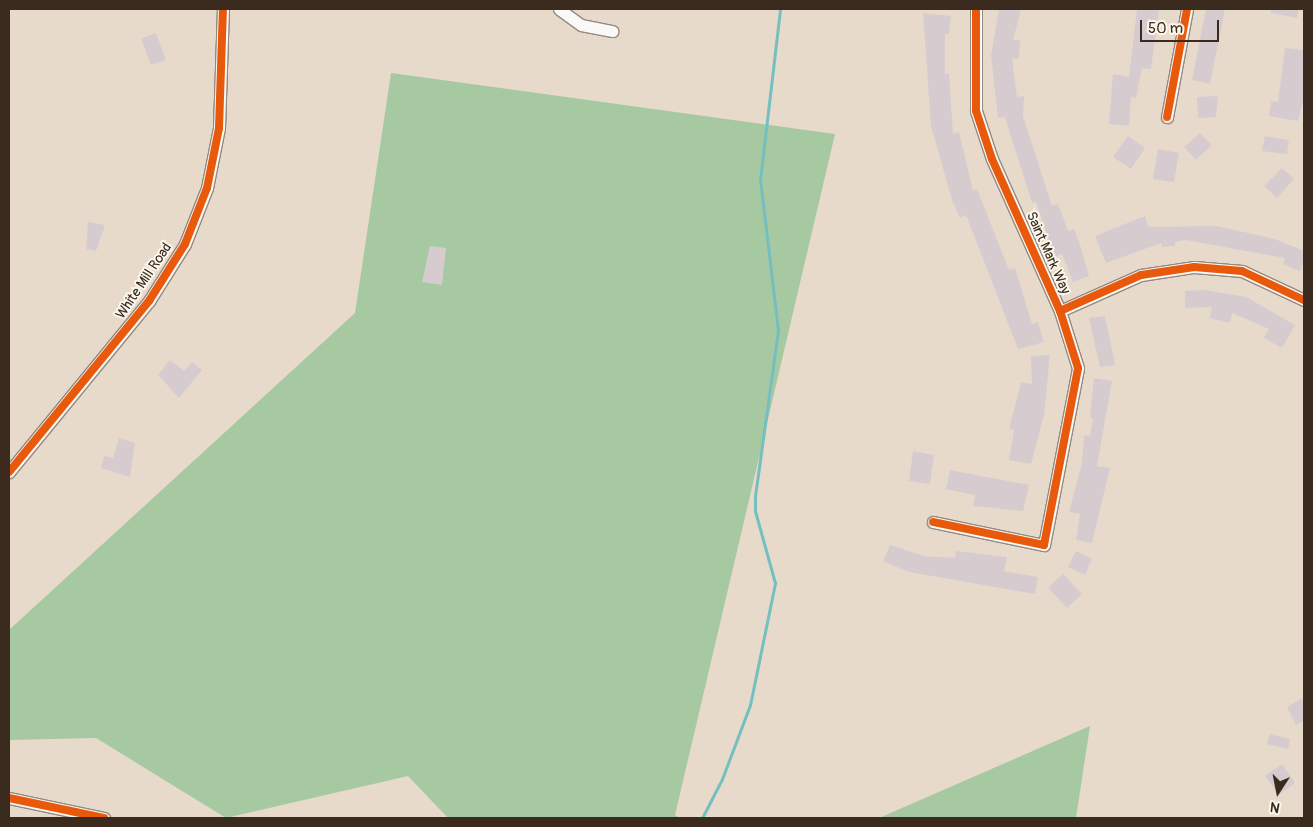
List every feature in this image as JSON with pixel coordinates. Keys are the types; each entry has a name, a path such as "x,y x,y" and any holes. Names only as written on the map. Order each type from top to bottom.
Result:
{"street":[{"name":"White Mill Road","path":"9,472 149,301 185,244 209,179 219,128 223,9"},
{"path":"559,9 581,25 612,31"},
{"name":"Saint Mark Way","path":"932,522 1044,545 1078,368 1060,311 992,160 976,110 976,9"},
{"path":"1167,117 1187,9"},
{"path":"1060,311 1141,275 1194,266 1242,271 1304,300"},
{"path":"9,798 104,818"}],"green space":[{"path":"391,73 835,134 675,815 679,818 448,818 408,776 226,818 96,738 9,740 9,630 355,313"},
{"path":"1090,726 1076,818 879,818"}],"building":[{"path":"999,9 1021,10 1013,40 1020,40 1019,59 1012,58 1017,97 1024,96 1023,116 1052,206 1058,204 1068,231 1074,229 1081,248 1089,276 1073,282 1062,254 1055,257 1036,202 1032,203 1005,117 998,118 991,56"},
{"path":"1137,9 1159,9 1151,69 1142,68 1136,98 1131,97 1129,126 1109,124 1113,74 1129,77"},
{"path":"1206,9 1225,9 1210,84 1192,80"},
{"path":"1271,9 1299,9 1297,18 1271,13"},
{"path":"923,13 951,16 949,34 945,34 945,74 949,73 953,134 959,132 973,191 977,189 1009,270 1015,268 1032,324 1038,322 1044,342 1018,349 966,215 960,218 952,200 931,126"},
{"path":"156,33 166,60 151,65 141,39"},
{"path":"1285,48 1304,50 1304,97 1298,121 1269,116 1271,101 1278,102"},
{"path":"1218,96 1216,117 1198,118 1197,97"},
{"path":"1200,133 1212,145 1196,160 1184,147"},
{"path":"1128,136 1145,148 1131,169 1113,157"},
{"path":"1265,136 1289,140 1287,154 1262,151"},
{"path":"1158,149 1179,153 1174,182 1153,179"},
{"path":"1282,168 1294,179 1277,198 1264,186"},
{"path":"1145,216 1148,227 1216,226 1275,239 1304,251 1304,260 1300,271 1283,264 1285,258 1186,240 1175,242 1175,246 1162,247 1161,243 1106,263 1095,236"},
{"path":"88,222 105,225 96,251 86,249"},
{"path":"430,246 446,248 442,285 422,282"},
{"path":"1205,290 1246,297 1295,325 1282,348 1264,338 1269,329 1232,313 1230,323 1210,318 1212,307 1185,308 1185,291"},
{"path":"1105,316 1115,365 1100,367 1089,318"},
{"path":"1050,355 1044,415 1031,464 1009,460 1014,430 1009,429 1021,382 1032,384 1031,356"},
{"path":"170,360 184,371 192,362 202,370 179,398 158,375"},
{"path":"1094,378 1112,381 1097,466 1110,468 1092,543 1076,540 1080,514 1069,512 1082,463 1084,435 1090,436 1093,418 1090,417"},
{"path":"119,438 135,443 130,477 101,468 104,456 113,458"},
{"path":"913,451 934,455 930,484 909,481"},
{"path":"950,470 1029,485 1023,511 973,506 975,495 946,489"},
{"path":"890,545 924,556 955,558 956,551 1007,557 1004,571 1038,577 1035,594 909,572 883,561"},
{"path":"1076,551 1092,559 1085,575 1068,567"},
{"path":"1063,574 1082,594 1067,608 1048,588"},
{"path":"1304,697 1304,721 1296,725 1287,707"},
{"path":"1270,734 1290,739 1288,749 1267,744"},
{"path":"1282,764 1295,783 1279,795 1265,776"}],"waterway":[{"path":"702,818 722,779 750,705 775,583 755,511 755,496 778,330 760,180 780,9"}],"cycle path":[{"path":"9,472 149,301 185,244 207,188 219,128 223,9"},
{"path":"933,522 1044,545 1078,368 1060,311 992,159 976,111 976,9"},
{"path":"1167,117 1187,9"},
{"path":"1060,311 1141,275 1194,267 1242,271 1304,300"},
{"path":"9,798 104,818"}]}
